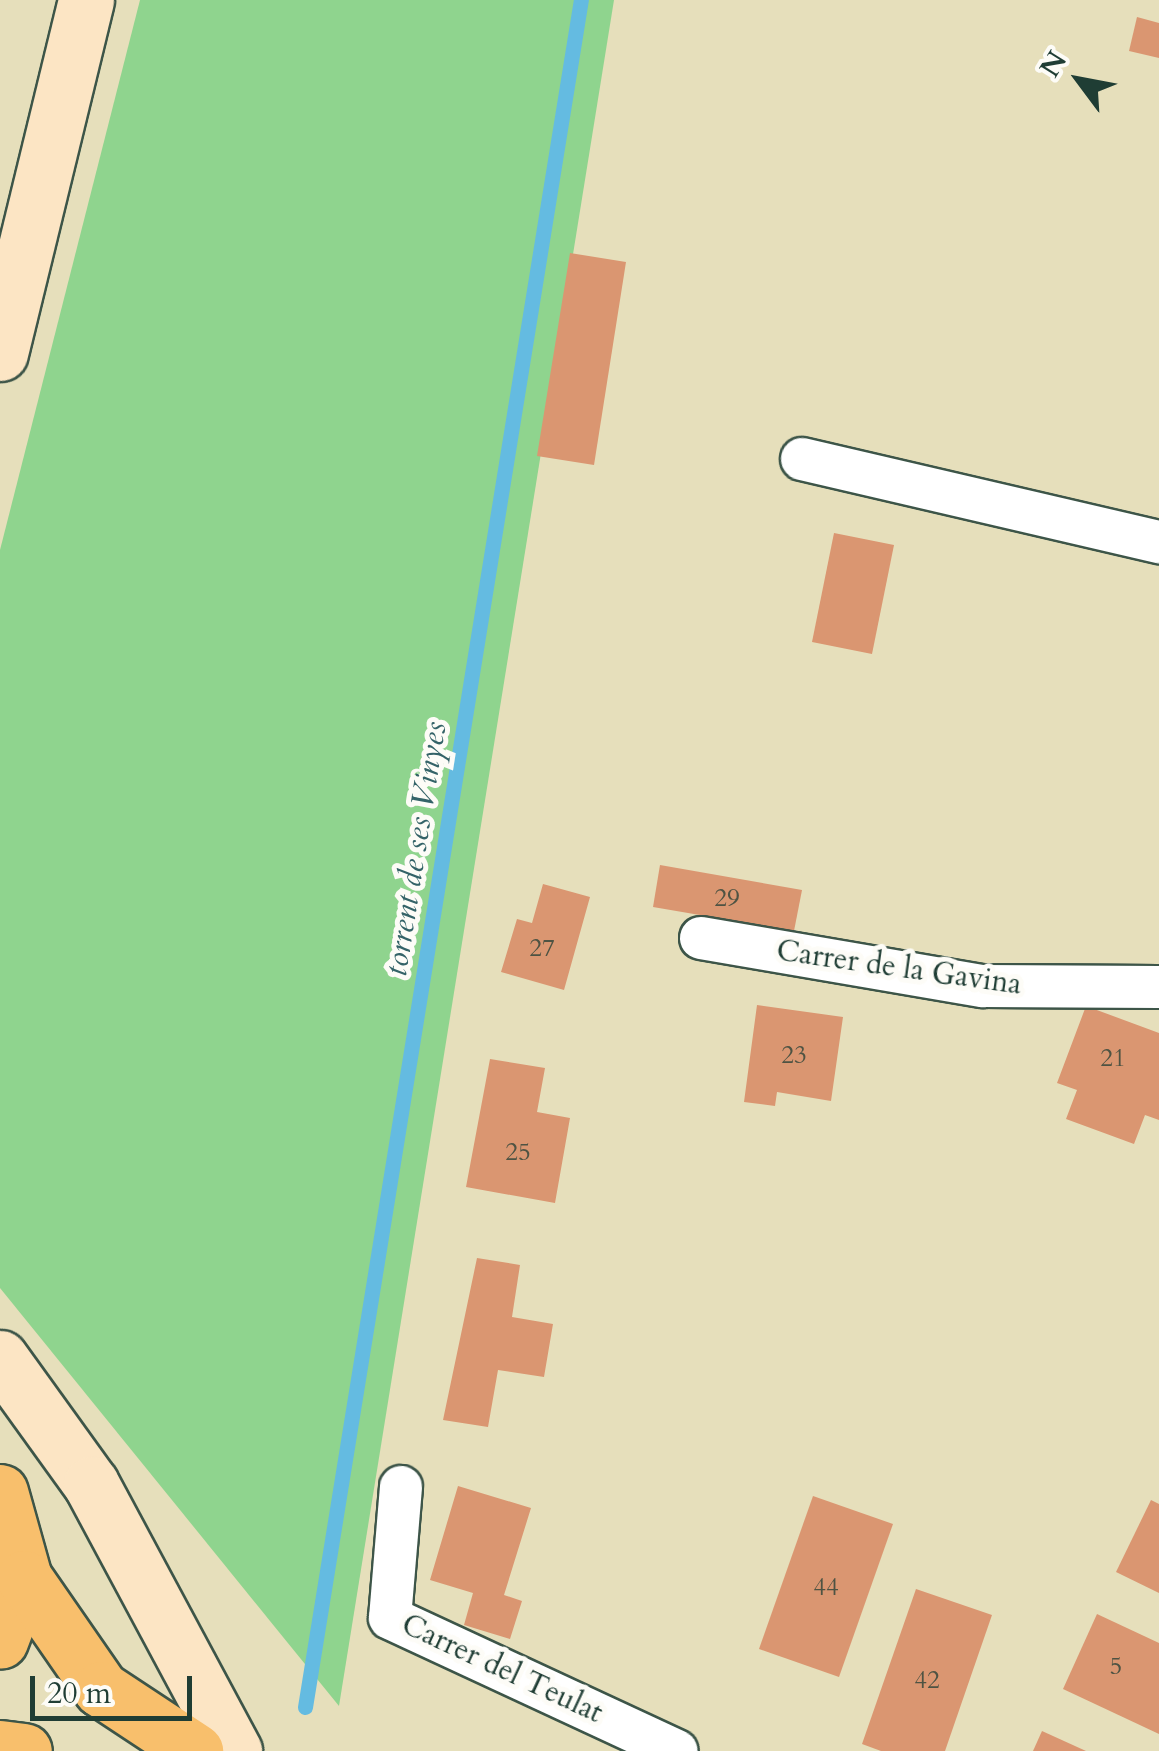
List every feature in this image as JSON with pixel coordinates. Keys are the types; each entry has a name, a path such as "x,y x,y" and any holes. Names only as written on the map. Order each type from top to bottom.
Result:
{"main road":[{"path":"0,352 86,0"},
{"path":"0,1358 91,1484 234,1751"},
{"path":"0,1492 24,1578 101,1689 195,1751"},
{"path":"0,1641 24,1578"},
{"path":"0,1748 24,1751"}],"street":[{"path":"802,459 1159,542"},
{"name":"Carrer de la Gavina","path":"701,938 983,986 1159,987"},
{"name":"Carrer del Teulat","path":"401,1487 390,1618 677,1751"}],"green space":[{"path":"140,0 614,0 339,1706 0,1288 0,550"}],"building":[{"path":"1137,17 1159,23 1159,58 1129,51"},
{"path":"570,253 626,262 594,465 537,456"},
{"path":"834,533 894,545 872,654 812,642"},
{"path":"660,865 802,890 794,931 653,907"},
{"path":"543,884 590,897 564,990 501,972 517,919 532,923"},
{"path":"757,1005 843,1017 831,1101 777,1092 775,1106 744,1102"},
{"path":"1086,1006 1159,1033 1159,1120 1145,1115 1134,1144 1066,1119 1077,1090 1057,1083"},
{"path":"490,1059 545,1068 537,1112 570,1118 555,1203 466,1187"},
{"path":"477,1258 520,1265 512,1317 553,1324 544,1377 498,1370 488,1427 443,1420"},
{"path":"458,1486 531,1508 504,1595 522,1601 510,1639 464,1625 473,1593 430,1580"},
{"path":"813,1496 893,1524 839,1677 759,1649"},
{"path":"1151,1500 1159,1504 1159,1593 1116,1572"},
{"path":"916,1589 992,1615 945,1751 881,1751 862,1744"},
{"path":"1097,1614 1159,1643 1159,1734 1063,1689"},
{"path":"1042,1731 1086,1751 1033,1751"}],"waterway":[{"name":"torrent de ses Vinyes","path":"305,1707 581,0"}]}
